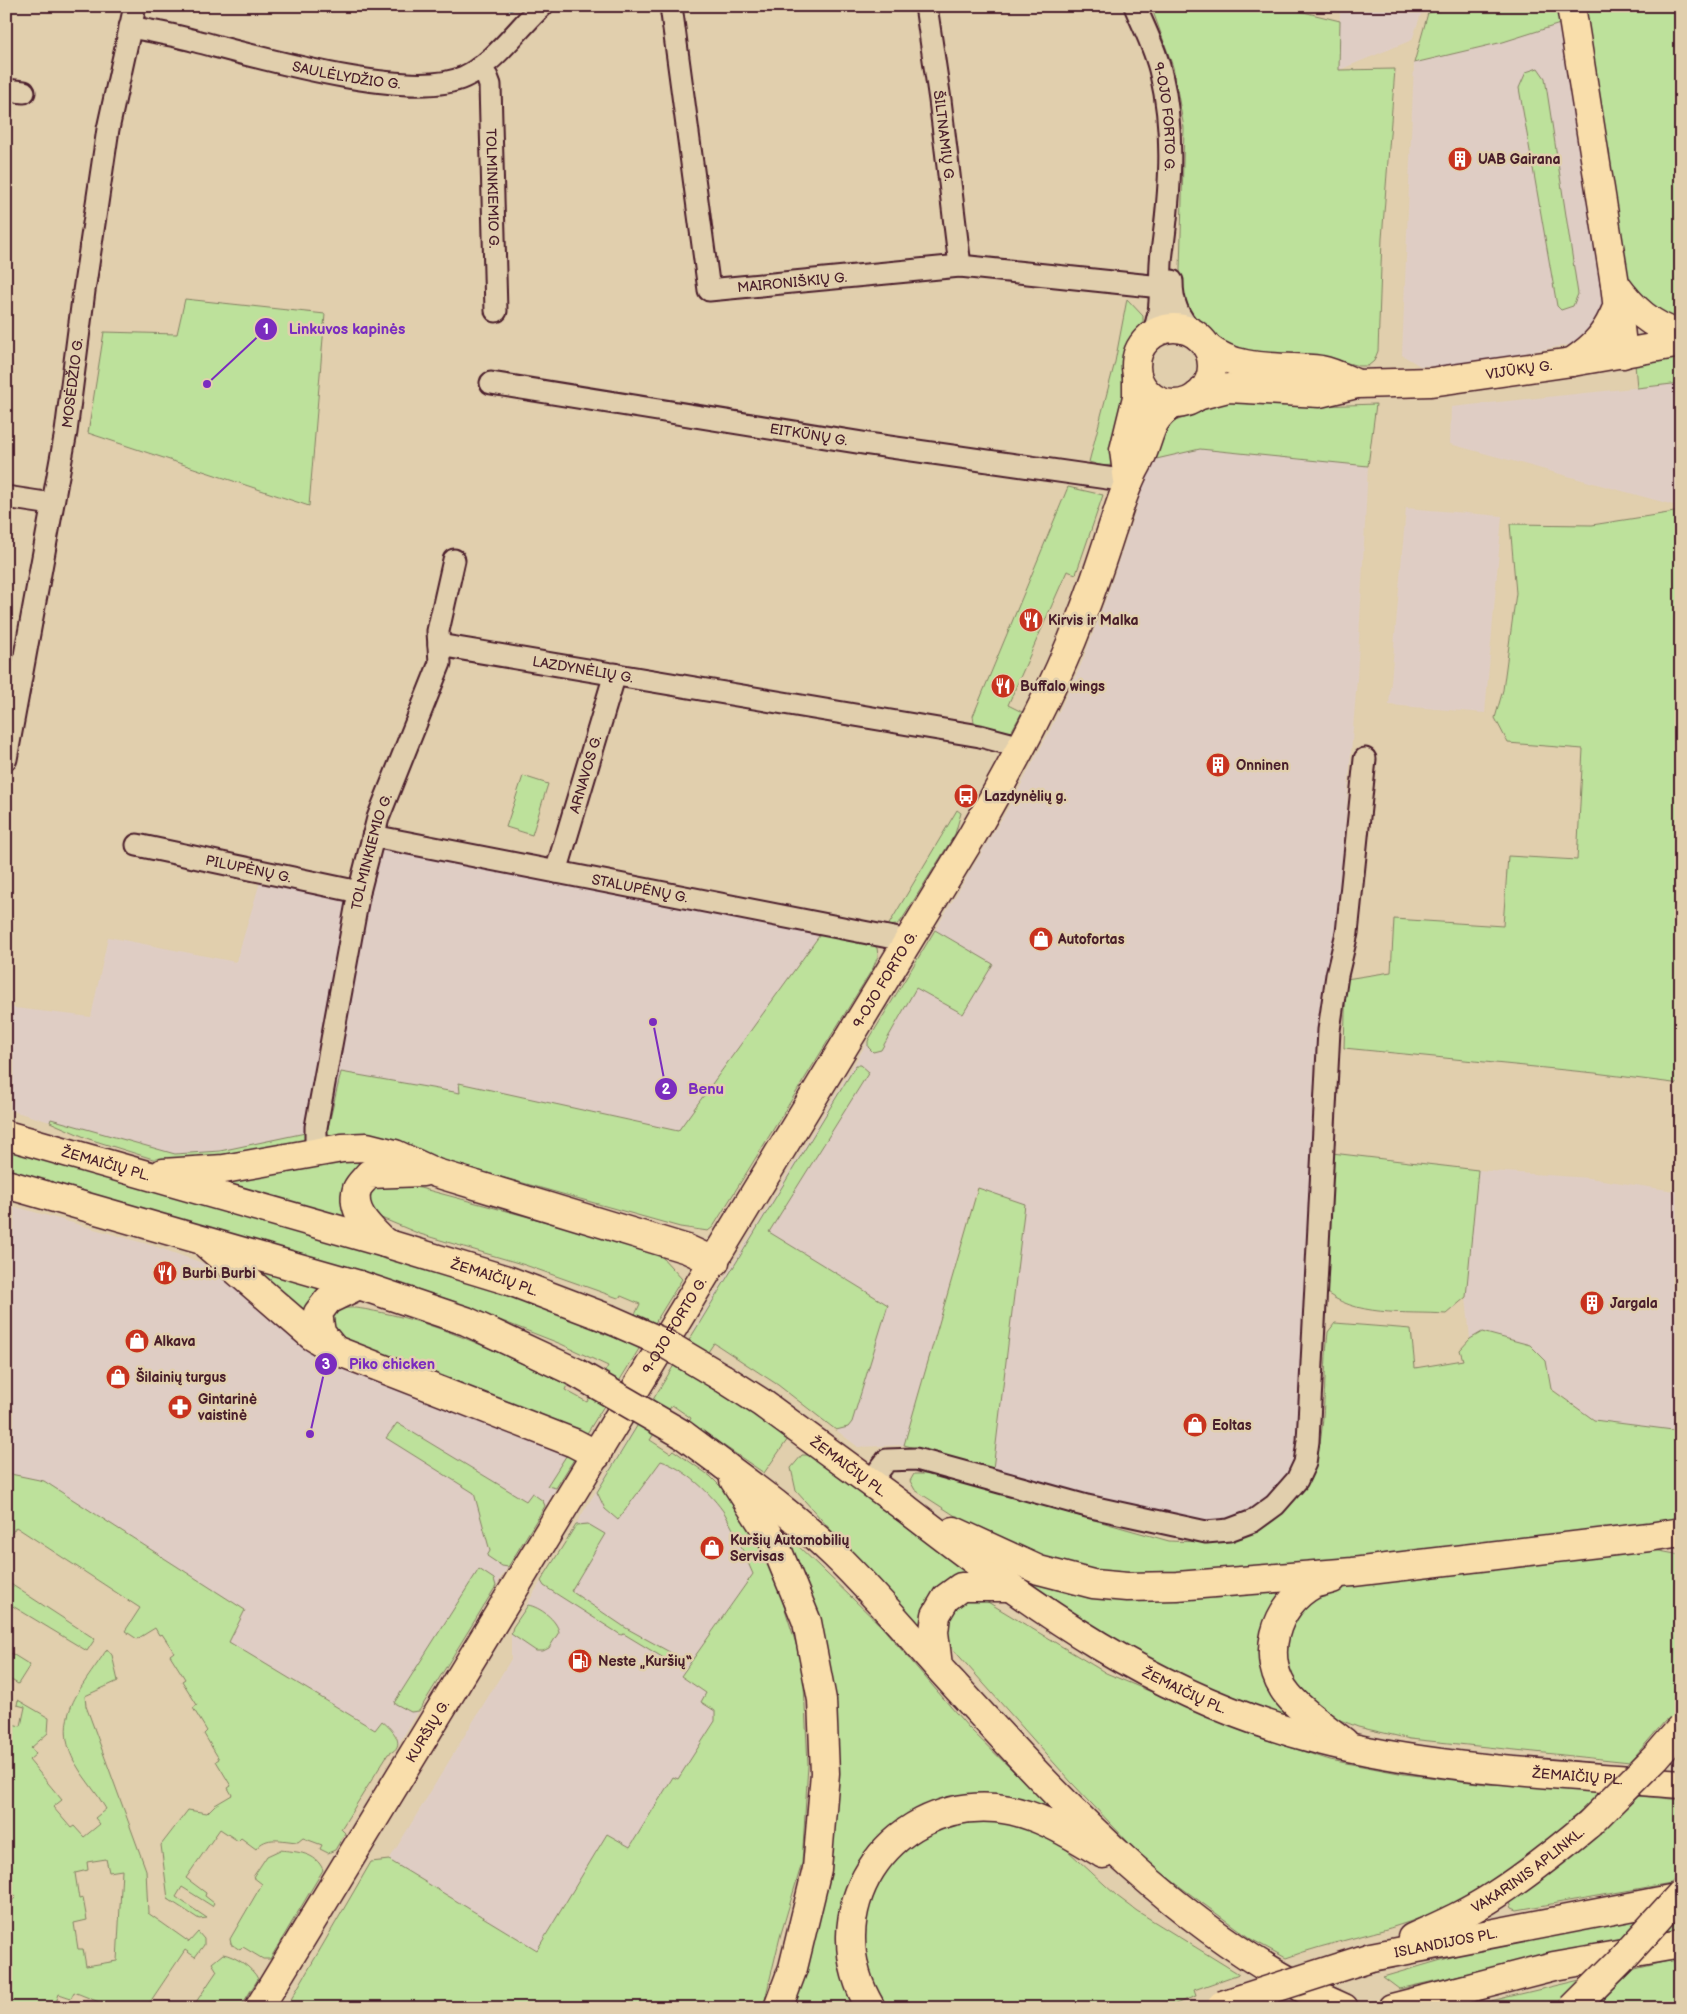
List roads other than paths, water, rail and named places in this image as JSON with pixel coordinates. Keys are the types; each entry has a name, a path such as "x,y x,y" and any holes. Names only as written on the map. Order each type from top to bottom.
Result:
{"main road":[{"path":"1571,6 1616,294 1623,354"},
{"path":"1616,294 1649,321 1681,335"},
{"path":"1572,362 1601,338 1610,325 1616,294"},
{"path":"1172,328 1200,340 1211,357 1211,374 1205,388 1184,400 1160,402 1142,388 1137,377 1138,353 1152,334 1172,328"},
{"name":"VIJŪKŲ G.","path":"1200,340 1218,356 1234,363 1323,371 1357,384"},
{"name":"VIJŪKŲ G.","path":"1184,400 1228,388 1320,393 1357,384 1431,382 1572,362 1681,343"},
{"name":"9-OJO FORTO G.","path":"1128,481 1124,450 1137,397 1137,377"},
{"name":"9-OJO FORTO G.","path":"597,1455 972,836 1022,748 1082,616 1128,481 1143,455 1151,424 1160,412 1184,400"},
{"name":"ŽEMAIČIŲ PL.","path":"6,1135 385,1243 507,1280 607,1318 664,1343 724,1378 871,1481 1010,1587 1068,1628 1121,1660 1169,1685 1252,1719 1305,1736 1422,1760 1681,1784"},
{"path":"143,1175 224,1169 316,1152 367,1147 395,1154 436,1173 687,1249 715,1262"},
{"path":"385,1243 360,1216 356,1204 357,1188 369,1174 388,1172 436,1173"},
{"path":"6,1184 359,1285 466,1322 575,1372 682,1434 790,1514 835,1555 1010,1746 1147,1882"},
{"path":"200,1240 312,1336 335,1350 574,1444 597,1455"},
{"path":"335,1350 320,1333 318,1313 328,1300 359,1285"},
{"name":"KURŠIŲ G.","path":"260,2008 597,1455"},
{"path":"725,1466 775,1544 788,1572 807,1622 822,1700 825,1772 817,1869 793,1968 778,2008"},
{"path":"904,1507 1039,1570 1093,1584 1127,1587 1177,1586 1353,1572 1681,1532"},
{"path":"1649,1537 1681,1546"},
{"path":"1349,1746 1288,1695 1274,1665 1272,1647 1275,1631 1282,1612 1294,1598 1314,1584 1353,1572"},
{"path":"938,1666 934,1632 936,1615 946,1598 962,1587 1010,1587"},
{"name":"VAKARINIS APLINKL.","path":"1371,1957 1458,1917 1496,1895 1536,1867 1588,1824 1656,1757 1681,1728"},
{"path":"871,2008 862,1992 851,1952 855,1903 864,1879 879,1856 902,1834 930,1819 952,1811 977,1808 996,1808 1024,1814 1062,1830 1147,1882 1202,1923 1273,1971 1344,2008"},
{"path":"1573,2008 1620,1962 1681,1896"},
{"name":"ISLANDIJOS PL.","path":"1220,2007 1371,1957 1681,1896"},
{"path":"1392,2008 1554,1966 1681,1944"}],"street":[{"name":"MOSĖDŽIO G.","path":"6,759 66,432 98,184 135,6"},
{"name":"SAULĖLYDŽIO G.","path":"130,27 194,40 290,66 390,82 420,84 448,82 463,78 479,68 542,6"},
{"name":"MAIRONIŠKIŲ G.","path":"670,6 710,290 960,266 1166,290"},
{"name":"ŠILTNAMIŲ G.","path":"926,6 940,100 960,266"},
{"name":"9-OJO FORTO G.","path":"1135,6 1161,72 1166,96 1169,128 1166,232 1162,252 1166,290 1177,312 1200,340"},
{"name":"TOLMINKIEMIO G.","path":"479,68 487,77 490,85 496,311"},
{"name":"9-OJO FORTO G.","path":"1152,334 1166,290"},
{"name":"EITKŪNŲ G.","path":"491,383 869,444 1128,481"},
{"path":"6,497 52,504"},
{"name":"TOLMINKIEMIO G.","path":"316,1152 316,1127 359,892 378,818 440,663 438,631 454,560"},
{"name":"LAZDYNĖLIŲ G.","path":"438,645 980,736 1022,748"},
{"name":"ARNAVOS G.","path":"556,872 615,674"},
{"path":"871,1481 886,1460 916,1458 1087,1506 1206,1532 1229,1530 1253,1521 1275,1505 1297,1480 1305,1463 1308,1441 1329,1030 1337,974 1347,933 1365,759"},
{"name":"STALUPĖNŲ G.","path":"373,836 909,940"},
{"name":"PILUPĖNŲ G.","path":"137,845 359,892"}],"place":[{"name":"UAB Gairana","path":"1460,159"},
{"name":"Linkuvos kapinės","path":"207,384"},
{"name":"Kirvis ir Malka","path":"1031,620"},
{"name":"Buffalo wings","path":"1003,686"},
{"name":"Onninen","path":"1218,765"},
{"name":"Lazdynėlių g.","path":"966,796"},
{"name":"Autofortas","path":"1041,939"},
{"name":"Benu","path":"653,1022"},
{"name":"Burbi Burbi","path":"165,1273"},
{"name":"Jargala","path":"1592,1303"},
{"name":"Alkava","path":"137,1341"},
{"name":"Šilainių turgus","path":"118,1377"},
{"name":"Gintarinė vaistinė","path":"180,1407"},
{"name":"Eoltas","path":"1195,1425"},
{"name":"Piko chicken","path":"310,1434"},
{"name":"Kuršių Automobilių Servisas","path":"712,1548"},
{"name":"Neste „Kuršių“","path":"580,1661"}]}
